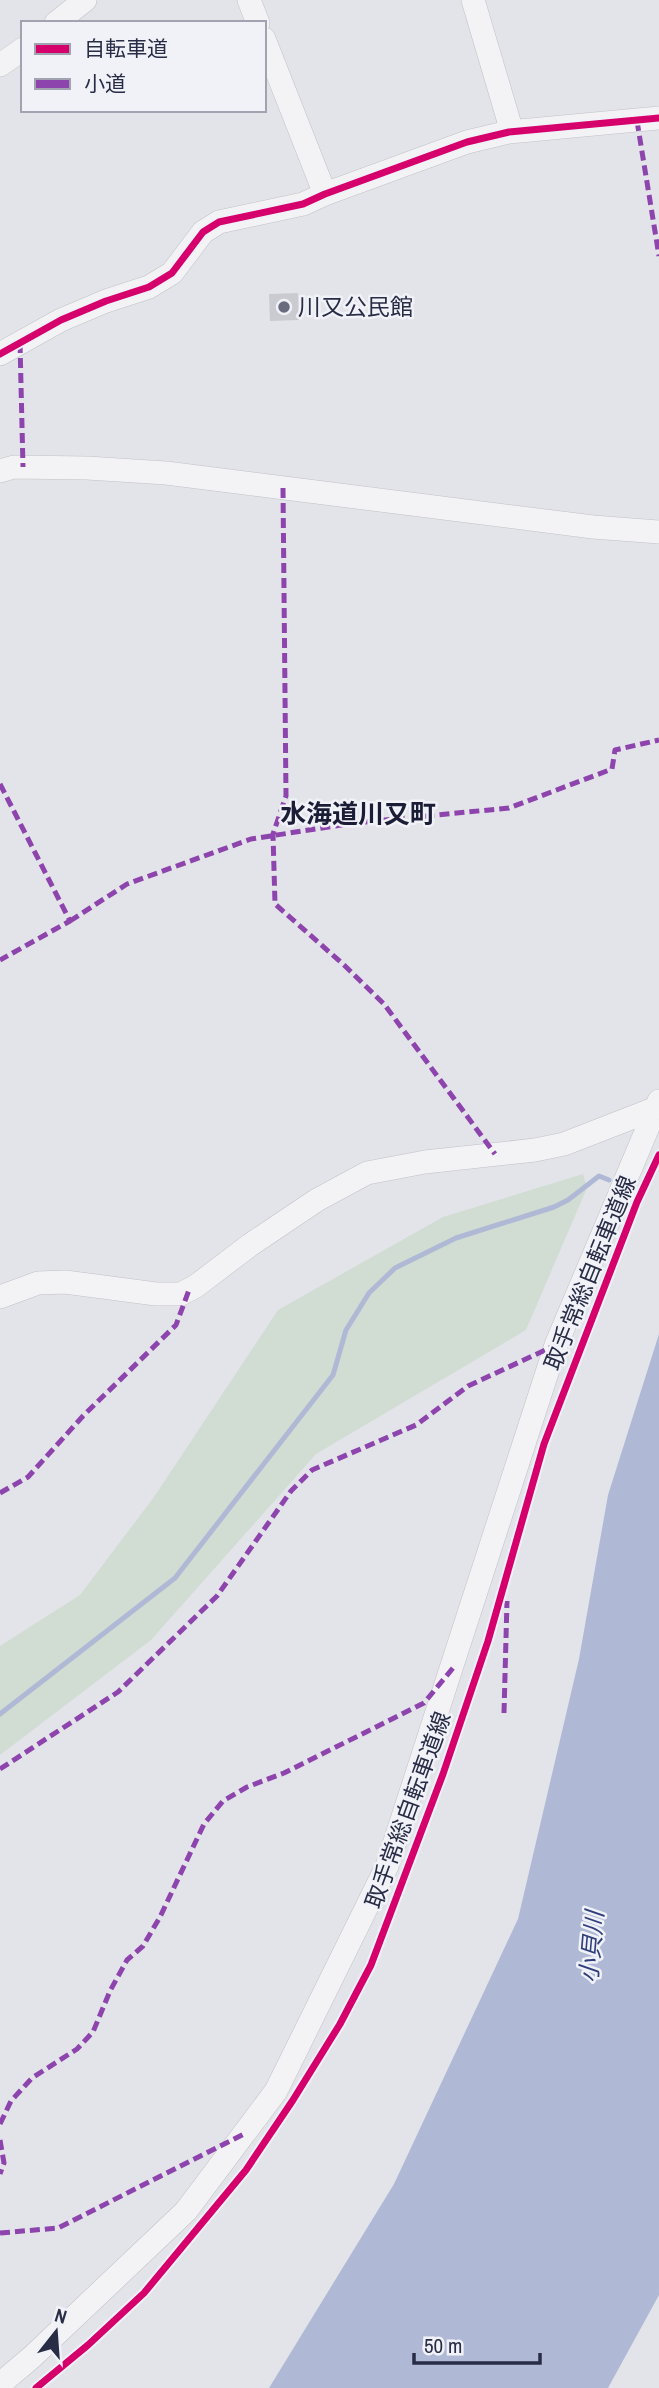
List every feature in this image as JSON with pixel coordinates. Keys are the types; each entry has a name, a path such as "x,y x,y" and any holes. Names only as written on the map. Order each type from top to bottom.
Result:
{"street":[{"path":"59,21 85,0"},
{"path":"249,0 257,21"},
{"path":"472,0 510,125 509,132"},
{"path":"266,44 325,194"},
{"path":"0,65 21,50"},
{"path":"0,354 61,320 149,287 172,273 203,232 219,222 303,204 467,142 509,132 659,118"},
{"path":"0,471 14,467 166,473 593,527 659,532"},
{"path":"0,1297 38,1283 65,1282 156,1294 181,1294 317,1200 367,1173 425,1162 535,1150 564,1144 657,1105"},
{"path":"0,2384 186,2211 276,2091 294,2056 387,1866 551,1357 657,1105"}],"shaded area":[{"path":"583,1174 587,1188 526,1330 316,1454 151,1640 0,1755 0,1646 80,1595 154,1497 278,1310 443,1217"}],"water":[{"name":"小貝川","path":"659,1334 659,2295 608,2388 269,2388 394,2184 518,1919 579,1659 608,1495"}],"building":[{"name":"川又公民館","path":"298,293 299,320 270,321 269,294"}],"waterway":[{"path":"0,1714 175,1578 333,1375 346,1330 369,1293 395,1268 456,1238 554,1207 568,1200 599,1176 609,1180"}],"marked path":[{"path":"637,121 659,256"},
{"path":"20,343 23,467"},
{"path":"283,488 286,796 273,834 275,904 384,1004 495,1154"},
{"path":"70,921 127,884 251,839 354,823 509,808 612,769 615,750 659,740"},
{"path":"0,784 70,921 0,960"},
{"path":"0,1493 28,1477 83,1416 176,1325 189,1290"},
{"path":"0,1769 118,1692 217,1596 291,1491 312,1470 416,1425 468,1386 556,1345"},
{"path":"504,1713 507,1601"},
{"path":"0,2124 11,2101 32,2078 77,2049 93,2032 110,1991 127,1960 143,1946 160,1917 204,1824 223,1801 424,1703 453,1668"},
{"path":"0,2233 58,2228 244,2134"},
{"path":"0,2140 4,2163 0,2174"}],"cycle path":[{"path":"0,354 61,320 149,287 172,273 203,232 219,222 303,204 467,142 509,132 659,118"},
{"name":"取手常総自転車道線","path":"36,2388 144,2293 246,2170 340,2024 371,1965 443,1774 488,1641 544,1444 637,1202 659,1155"}],"place":[{"name":"川又公民館","path":"284,307"}],"district":[{"name":"水海道川又町","path":"358,814"}]}
